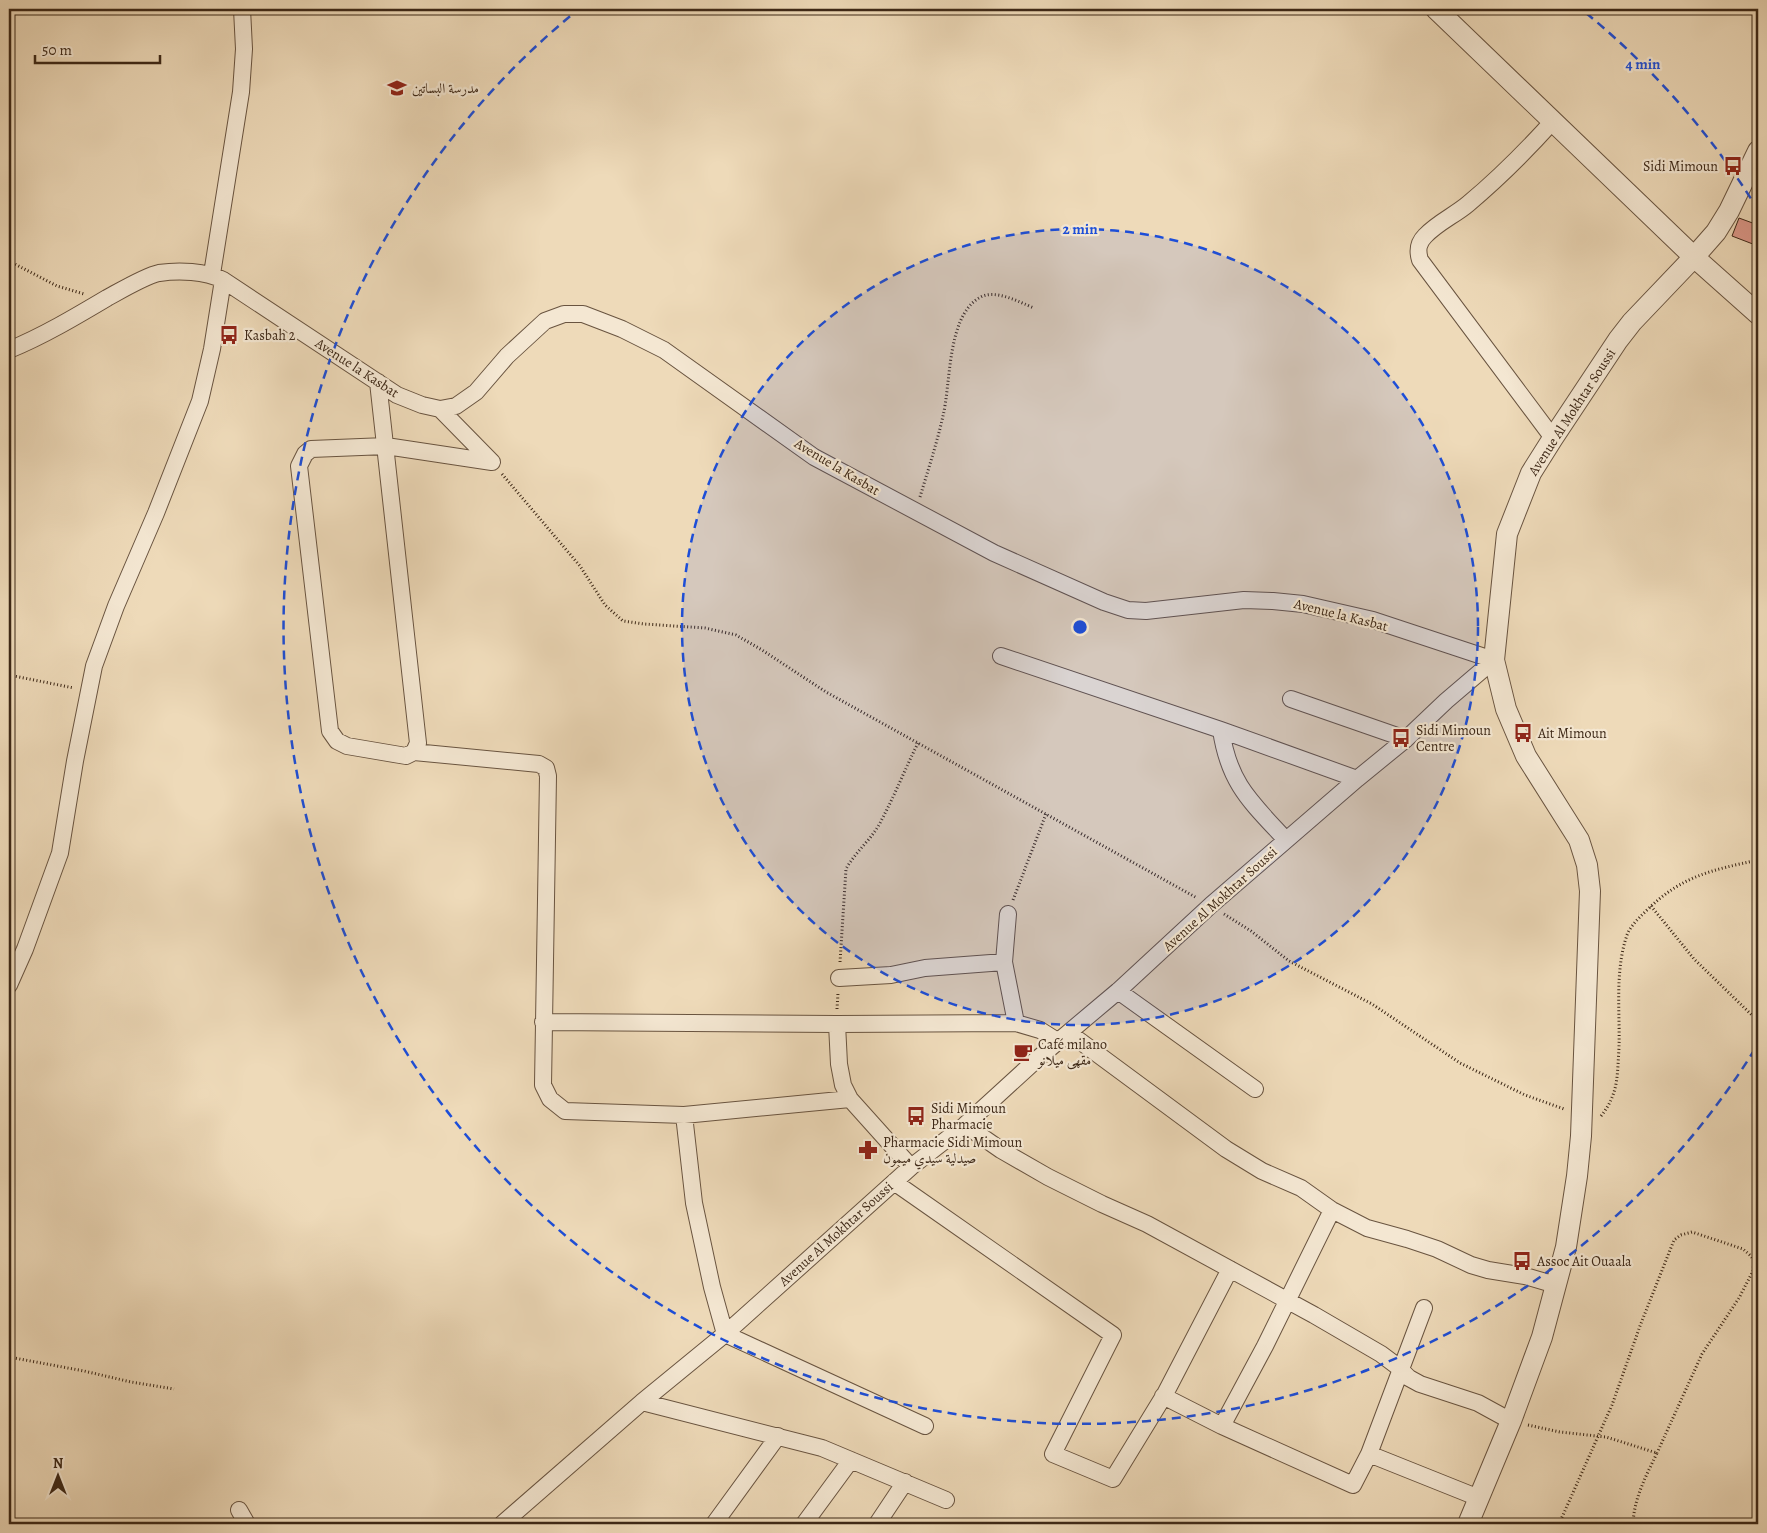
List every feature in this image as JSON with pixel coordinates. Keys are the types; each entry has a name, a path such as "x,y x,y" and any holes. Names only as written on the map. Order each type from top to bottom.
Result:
{"street":[{"path":"9,985 60,854 74,761 94,666 116,606 156,513 200,401 212,349 218,277 241,92 244,49 242,9"},
{"path":"1436,9 1694,257 1758,314"},
{"path":"1553,121 1520,158 1493,183 1426,235 1419,244 1417,251 1420,260 1553,438"},
{"name":"Avenue Al Mokhtar Soussi","path":"502,1524 642,1402 725,1334 911,1167 965,1125 1036,1060 1118,991 1211,905 1406,739 1446,701 1494,660 1507,534 1532,473 1553,438 1627,328 1716,232 1729,211 1758,151"},
{"path":"9,350 34,340 104,300 158,273 183,272 218,277"},
{"name":"Avenue la Kasbat","path":"218,277 397,395 422,405 440,409 456,406 476,392 507,356 546,321 564,314 583,314 622,329 664,350 814,457 994,553 1084,595 1128,610 1146,611 1244,600 1273,600 1304,604 1373,620 1494,660"},
{"path":"378,382 418,743 414,752"},
{"path":"440,409 492,462"},
{"path":"492,462 386,446 311,448 305,454 300,466 330,731 337,741 347,746 406,756 414,752 540,764 546,768 548,776 543,1085 550,1099 565,1110 684,1115 850,1099"},
{"path":"1001,656 1221,730 1357,779"},
{"path":"1468,1524 1511,1421 1542,1337 1566,1247 1577,1176 1591,1116 1590,891 1587,865 1579,840 1568,820 1526,756 1506,709 1494,660"},
{"path":"1292,699 1406,739"},
{"path":"1221,730 1227,759 1243,791 1286,840"},
{"path":"1008,914 1004,962 1016,1023"},
{"path":"839,978 891,974 925,968 1004,962"},
{"path":"1118,991 1255,1089"},
{"path":"543,1022 1016,1023 1064,1037 1226,1149 1262,1171 1301,1188 1332,1210 1367,1228 1407,1238 1438,1249 1471,1265 1488,1270 1525,1276 1556,1285"},
{"path":"837,1024 838,1064 843,1085 850,1099 911,1167"},
{"path":"684,1115 694,1203 712,1287 725,1334 925,1426"},
{"path":"965,1125 1002,1150 1048,1177 1147,1224 1382,1354 1409,1378 1420,1384 1478,1403 1511,1421"},
{"path":"894,1182 1113,1335 1053,1454 1113,1479 1163,1396 1230,1269"},
{"path":"1222,1426 1265,1346 1332,1210"},
{"path":"1163,1396 1222,1426 1354,1485 1370,1454 1424,1308"},
{"path":"642,1402 822,1448 946,1500"},
{"path":"714,1524 778,1436"},
{"path":"1370,1454 1479,1498"},
{"path":"804,1524 851,1460"},
{"path":"877,1524 905,1482"}],"path":[{"path":"9,261 57,286 104,300"},
{"path":"916,512 944,415 956,332 967,309 980,297 999,294 1034,308"},
{"path":"492,462 580,566 605,605 623,621 705,628 736,635 826,692 1211,905 1251,931 1289,961 1372,1004 1460,1063 1524,1095 1591,1116 1610,1103 1618,1074 1620,973 1626,937 1634,922 1670,889 1696,876 1758,860"},
{"path":"9,675 89,691"},
{"path":"837,1024 846,869 853,856 865,845 880,824 918,743"},
{"path":"1008,914 1046,814"},
{"path":"1651,906 1694,959 1758,1021"},
{"path":"1559,1524 1621,1380 1674,1240 1681,1235 1692,1232 1743,1249 1754,1261 1753,1270 1730,1314 1702,1354 1646,1475 1636,1502 1633,1524"},
{"path":"9,1357 174,1389"},
{"path":"1511,1421 1560,1432 1619,1440 1657,1453"}],"building":[{"path":"1739,218 1758,225 1758,246 1732,236"}],"place":[{"name":"مدرسة البساتين","path":"397,88"},
{"name":"Sidi Mimoun","path":"1733,166"},
{"name":"Kasbah 2","path":"229,335"},
{"name":"Ait Mimoun","path":"1523,733"},
{"name":"Sidi Mimoun Centre","path":"1401,738"},
{"name":"Café milano مقهى ميلانو","path":"1023,1052"},
{"name":"Sidi Mimoun Pharmacie","path":"916,1116"},
{"name":"Pharmacie Sidi Mimoun صيدلية سيدي ميمون","path":"868,1150"},
{"name":"Assoc Ait Ouaala","path":"1522,1261"}]}
